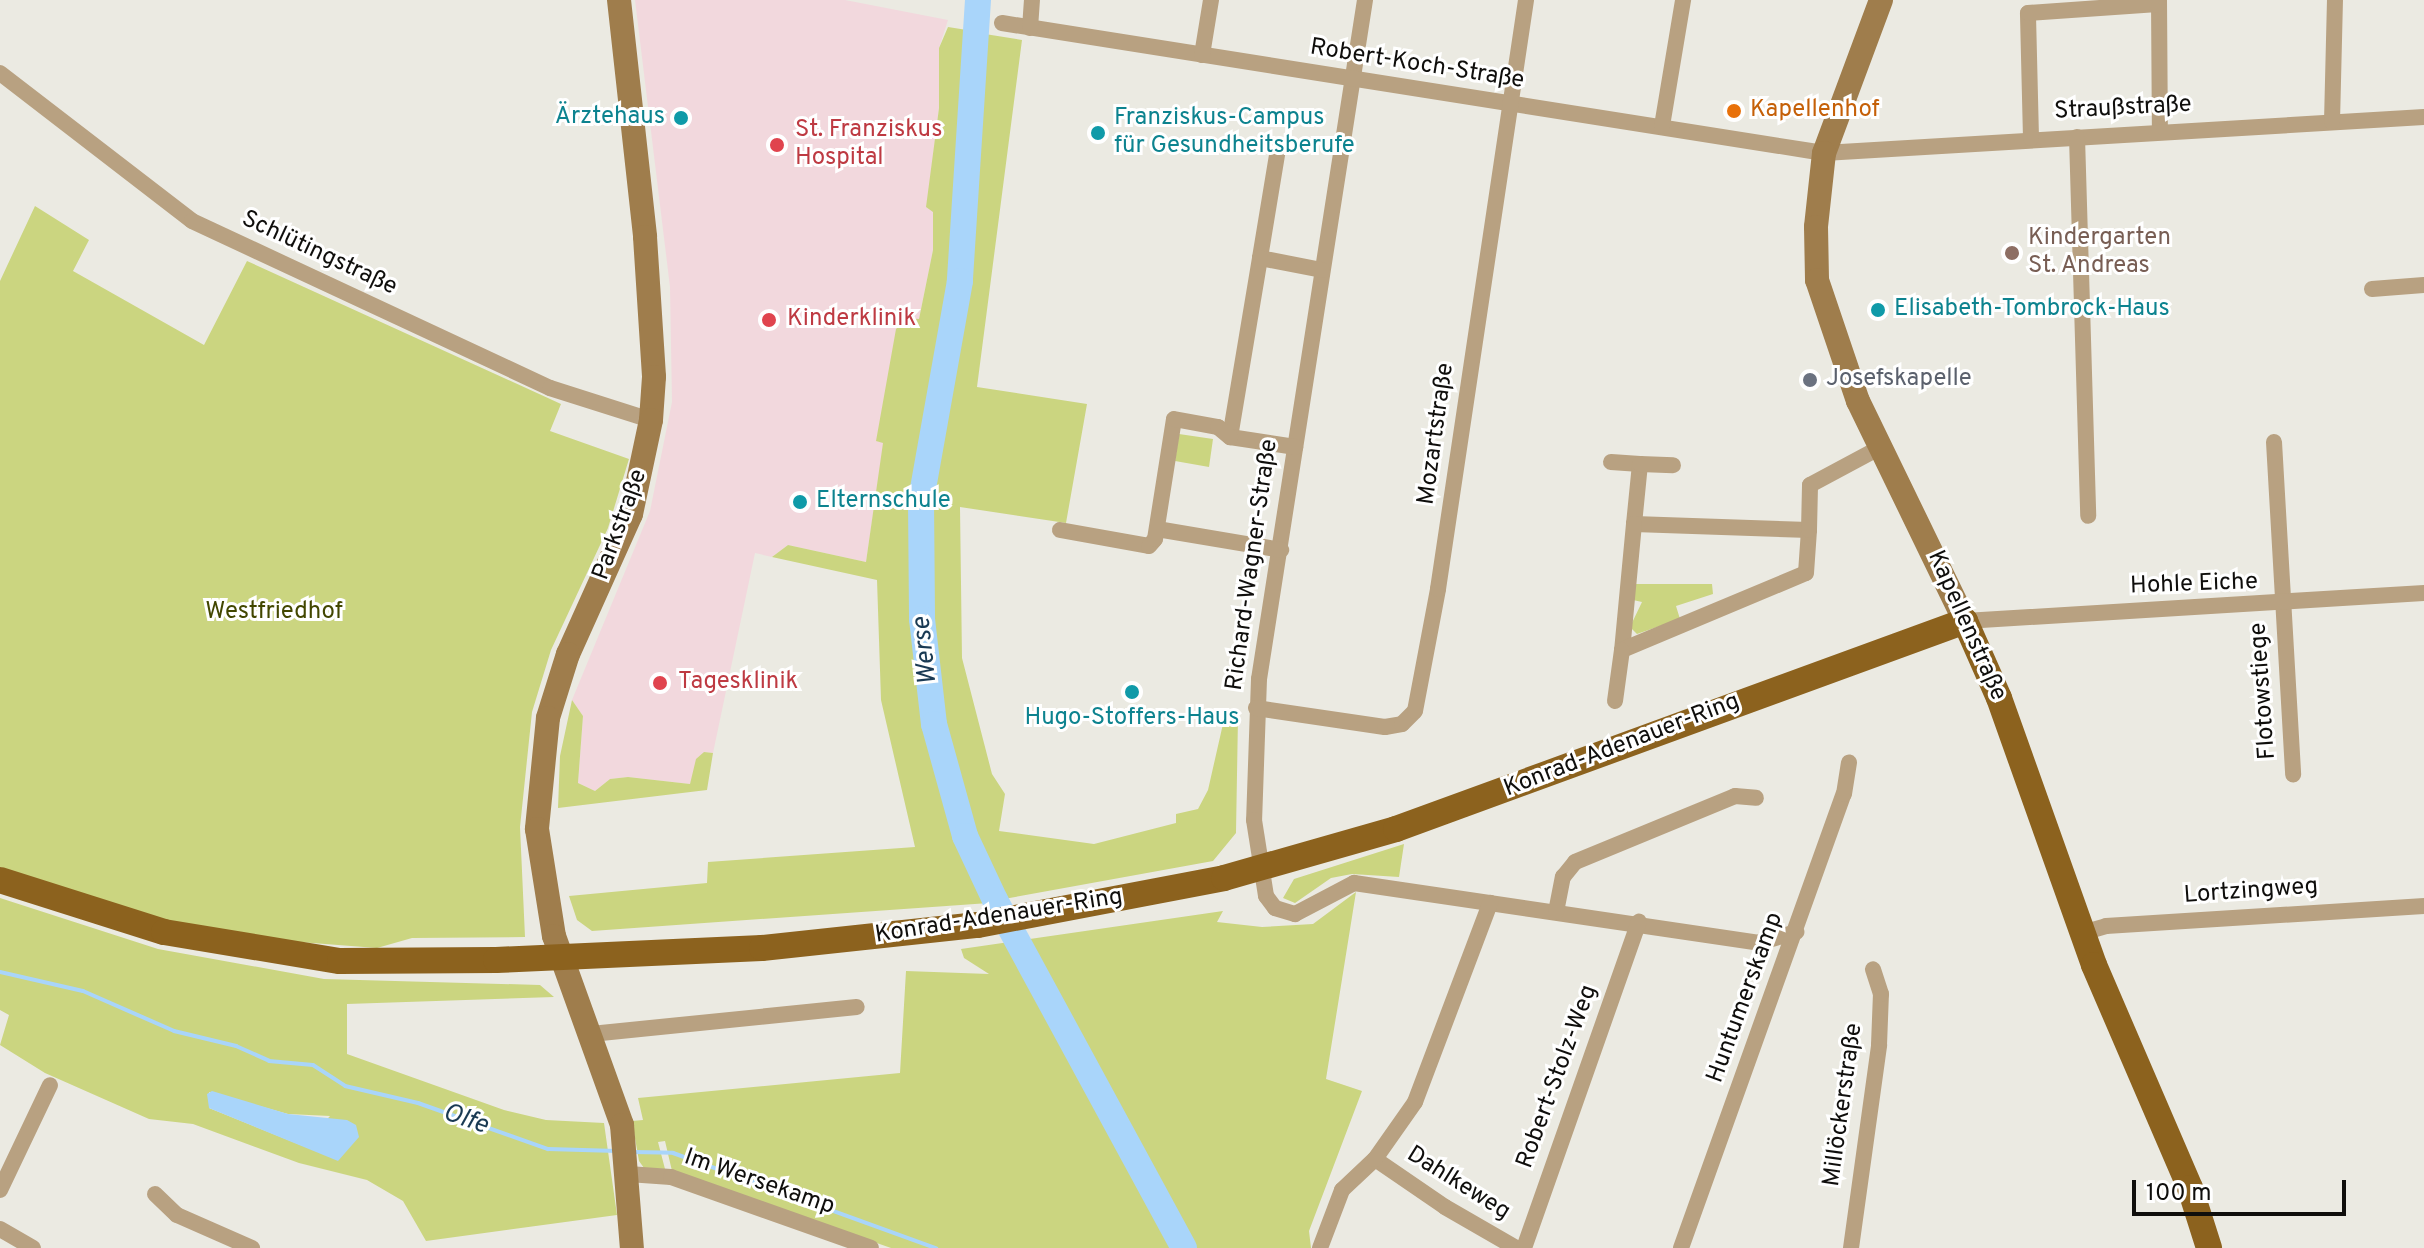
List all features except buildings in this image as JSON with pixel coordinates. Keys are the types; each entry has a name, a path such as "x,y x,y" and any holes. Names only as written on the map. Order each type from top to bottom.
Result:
{"main road":[{"name":"Konrad-Adenauer-Ring","path":"0,880 115,919 275,953 416,962 762,948 978,925 1259,869 1396,829 1965,621"},
{"name":"Kapellenstraße","path":"1965,621 1999,698 2082,933 2170,1136 2209,1248"}],"street":[{"name":"Parkstraße","path":"619,0 646,245 654,377 651,420 631,514 568,654 543,747 537,829 560,957 591,1034 627,1159 632,1248"},
{"path":"1030,28 1032,0"},
{"path":"1202,55 1211,0"},
{"name":"Richard-Wagner-Straße","path":"1259,869 1254,820 1256,708 1365,0"},
{"name":"Mozartstraße","path":"1256,708 1385,727 1402,724 1415,711 1438,589 1526,0"},
{"path":"1662,126 1683,0"},
{"name":"Kapellenstraße","path":"1881,0 1824,153 1816,227 1817,280 1836,347 1965,621"},
{"path":"2332,122 2335,0"},
{"path":"2031,138 2028,13 2158,2 2160,132"},
{"name":"Robert-Koch-Straße","path":"1002,23 1824,153"},
{"name":"Schlütingstraße","path":"0,73 192,221 550,388 651,420"},
{"name":"Straußstraße","path":"1824,153 2031,138 2424,117"},
{"path":"2077,137 2088,516"},
{"path":"1230,437 1278,149"},
{"path":"1260,258 1322,270"},
{"path":"2372,289 2424,285"},
{"path":"1060,530 1146,546 1154,542 1174,419 1218,427 1230,437 1295,447"},
{"name":"Flotowstiege","path":"2274,442 2293,774"},
{"path":"1622,650 1806,573 1810,485 1881,447"},
{"path":"1611,462 1673,465"},
{"path":"1615,701 1640,464"},
{"path":"1634,524 1809,530"},
{"path":"1157,529 1281,550"},
{"name":"Hohle Eiche","path":"1965,621 2282,605 2424,593"},
{"name":"Huntumerskamp","path":"1681,1248 1844,794 1849,762"},
{"path":"1556,912 1563,877 1575,862 1735,796 1756,798"},
{"path":"1259,869 1269,901 1288,914 1301,912 1354,883 1639,922 1758,943 1796,932"},
{"path":"1320,1248 1342,1190 1375,1159 1415,1102 1490,903"},
{"name":"Lortzingweg","path":"2082,933 2106,926 2424,906"},
{"name":"Robert-Stolz-Weg","path":"1524,1248 1639,922"},
{"path":"1758,943 1783,967"},
{"name":"Millöckerstraße","path":"1851,1248 1879,1045 1881,994 1873,969"},
{"path":"591,1034 857,1007"},
{"path":"0,1190 50,1085"},
{"name":"Im Wersekamp","path":"627,1159 871,1248"},
{"name":"Dahlkeweg","path":"1375,1159 1445,1207 1516,1248"},
{"path":"155,1194 177,1215 252,1248"},
{"path":"0,1229 33,1248"}],"shaded area":[{"path":"635,0 845,0 948,20 939,48 939,108 927,206 933,211 933,250 919,319 877,441 884,442 866,562 788,545 772,557 755,553 713,753 704,752 690,784 628,777 610,779 595,791 578,783 583,716 572,700 650,511 672,402 670,287"}],"green space":[{"path":"948,27 967,30 964,198 955,279 915,500 916,620 928,726 945,797 989,903 592,931 577,920 569,896 707,883 708,862 915,847 881,700 877,580 772,557 788,545 866,562 883,443 876,441 896,329 907,318 919,319 933,250 933,212 926,207 939,108 939,48"},
{"path":"985,34 1022,40 977,387 1087,404 1066,523 960,507 962,658 992,774 1005,794 999,831 1094,844 1176,823 1176,814 1198,809 1208,790 1225,715 1238,717 1236,833 1213,861 1004,899 957,792 940,721 927,618 927,501 965,280"},
{"name":"Westfriedhof","path":"35,206 89,240 73,271 204,345 247,261 561,404 550,431 629,459 608,528 551,650 532,712 520,827 525,937 412,938 377,948 260,939 122,911 0,867 0,281"},
{"path":"1179,434 1213,439 1209,467 1175,461"},
{"path":"1635,584 1712,584 1713,594 1676,606 1680,619 1637,634 1630,627 1642,602 1633,600"},
{"path":"572,700 583,716 578,783 595,791 610,779 628,777 690,784 696,759 704,752 713,753 707,790 558,808 560,756"},
{"path":"1404,844 1399,877 1352,874 1331,878 1295,903 1283,898 1294,879"},
{"path":"1356,892 1326,1079 1362,1091 1309,1231 1311,1248 891,1248 672,1171 665,1141 658,1142 665,1169 644,1168 639,1161 632,1121 643,1120 638,1098 900,1073 906,971 989,974 964,958 961,949 1223,911 1217,922 1262,927 1313,924"},
{"path":"0,898 158,949 324,979 540,985 554,997 347,1004 347,1054 504,1110 546,1120 604,1123 617,1215 426,1241 403,1201 367,1180 299,1163 193,1124 149,1119 45,1073 0,1045 9,1015 0,1010","holes":["209,1092 288,1114 330,1116 303,1146 209,1108"]}],"water":[{"path":"212,1091 288,1114 347,1120 356,1125 359,1137 338,1161 209,1108 207,1094"}],"waterway":[{"name":"Werse","path":"978,0 960,281 921,501 922,619 934,724 965,836 995,900 1184,1248"},
{"name":"Olfe","path":"0,972 83,991 174,1031 236,1046 269,1061 313,1065 345,1086 418,1103 548,1149 617,1151"},
{"name":"Olfe","path":"634,1152 673,1153 936,1248"}],"place":[{"name":"Kapellenhof","path":"1734,111"},
{"name":"Ärztehaus","path":"681,118"},
{"name":"Franziskus-Campus für Gesundheitsberufe","path":"1098,133"},
{"name":"St. Franziskus Hospital","path":"777,145"},
{"name":"Kindergarten St. Andreas","path":"2012,253"},
{"name":"Elisabeth-Tombrock-Haus","path":"1878,310"},
{"name":"Kinderklinik","path":"769,320"},
{"name":"Josefskapelle","path":"1810,380"},
{"name":"Elternschule","path":"800,502"},
{"name":"Tagesklinik","path":"660,683"},
{"name":"Hugo-Stoffers-Haus","path":"1132,692"}]}
